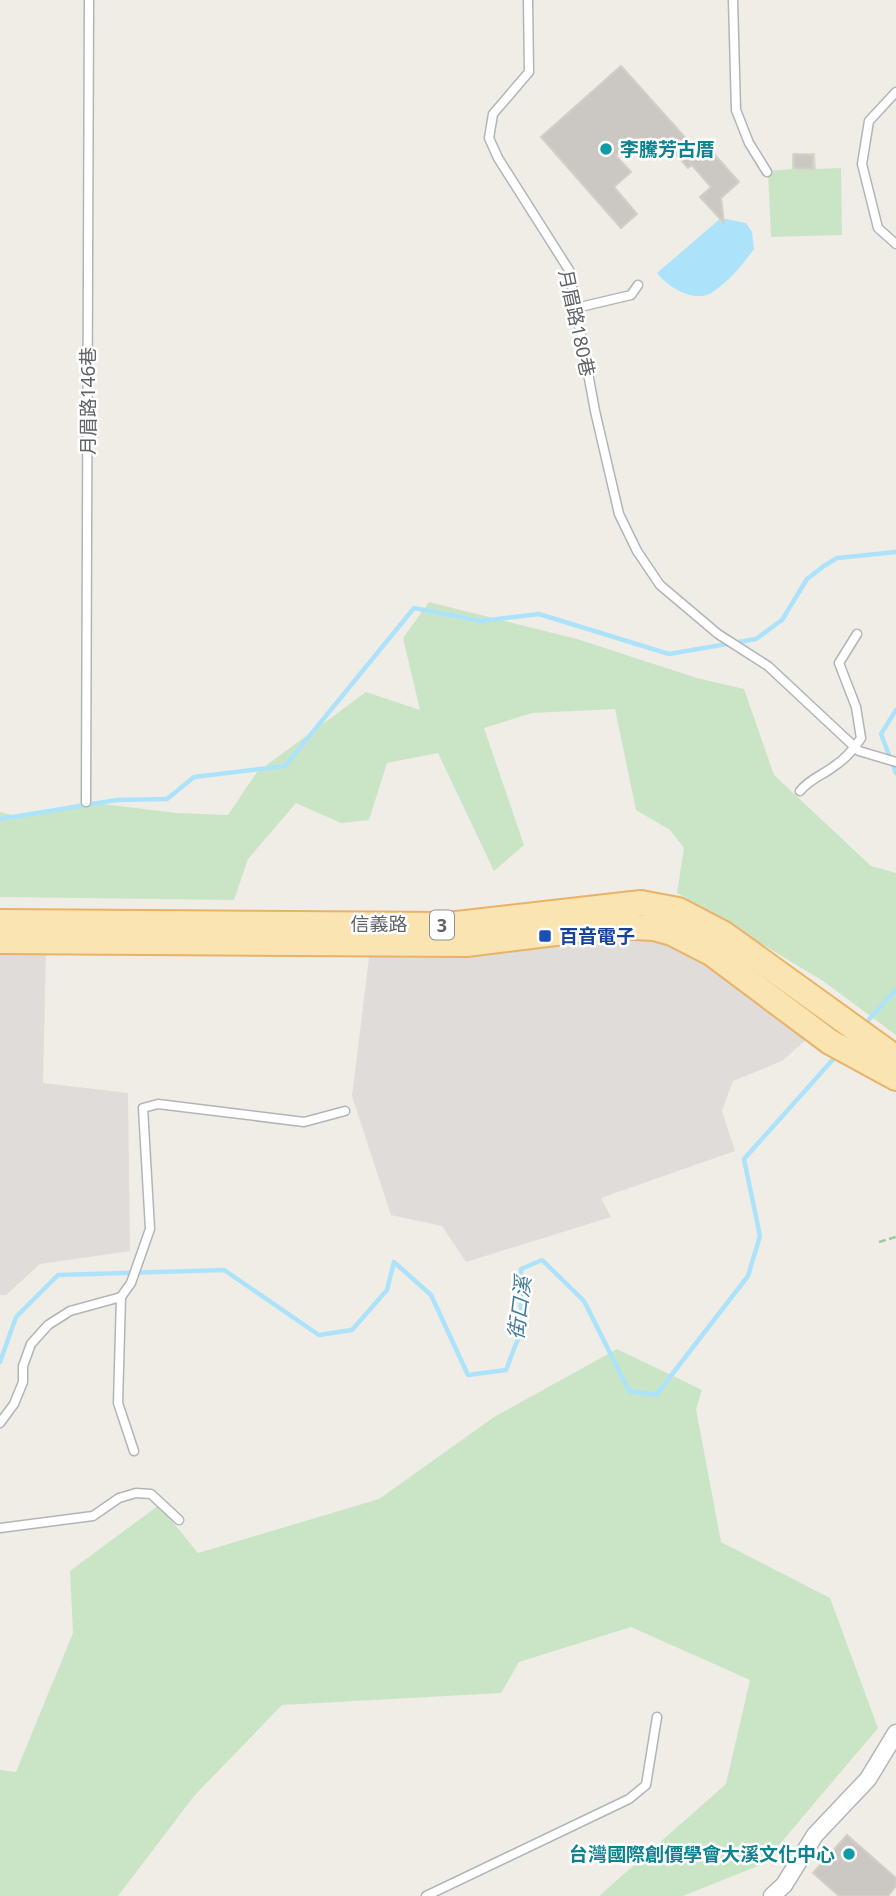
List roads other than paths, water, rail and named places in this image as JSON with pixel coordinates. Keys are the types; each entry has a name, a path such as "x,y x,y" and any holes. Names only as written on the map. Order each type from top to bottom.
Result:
{"main road":[{"name":"信義路","path":"0,922 448,925 470,933 641,903 678,910 724,934 848,1023 894,1070"},
{"name":"信義路","path":"0,941 470,933 613,926 654,928 672,933 711,953 830,1042 894,1070"}],"street":[{"path":"778,1890 815,1835 868,1779 896,1733"}],"lane":[{"name":"月眉路146巷","path":"86,802 89,0"},
{"name":"月眉路180巷","path":"528,0 529,72 493,114 489,138 498,158 569,270 595,411 619,514 637,551 660,585 723,636 768,666 855,747"},
{"path":"733,0 736,110 749,143 767,172"},
{"path":"896,92 869,121 862,164 878,228 896,244"},
{"path":"576,308 631,295 638,285"},
{"path":"800,791 810,779 833,767 861,738 856,707 839,663 857,634"},
{"path":"855,747 859,751 896,762"},
{"path":"134,1451 117,1403 121,1297 139,1264 150,1228 143,1108 158,1104 304,1122 345,1111"},
{"path":"0,1423 14,1404 23,1382 23,1366 31,1344 48,1325 70,1311 121,1297"},
{"path":"0,1528 93,1516 120,1498 136,1493 151,1494 179,1520"},
{"path":"426,1896 629,1799 646,1785 657,1717"}],"water":[{"path":"721,218 746,223 752,232 754,249 729,279 711,293 697,296 674,288 657,273"}],"waterway":[{"path":"0,819 117,800 167,799 194,777 285,766 414,608 481,621 539,614 669,654 756,639 782,620 807,579 824,566 837,558 896,552"},
{"name":"街口溪","path":"896,710 881,734 896,773"},
{"name":"街口溪","path":"864,1025 896,990"},
{"name":"街口溪","path":"0,1362 16,1317 58,1275 224,1270 319,1335 352,1330 387,1290 394,1262 431,1295 468,1375 506,1370 521,1331 521,1269 542,1260 584,1301 629,1391 656,1395 748,1276 760,1236 744,1159 837,1055"}],"place":[{"name":"李騰芳古厝","path":"606,149"},
{"name":"百音電子","path":"545,936"},
{"name":"台灣國際創價學會大溪文化中心","path":"849,1854"}]}
